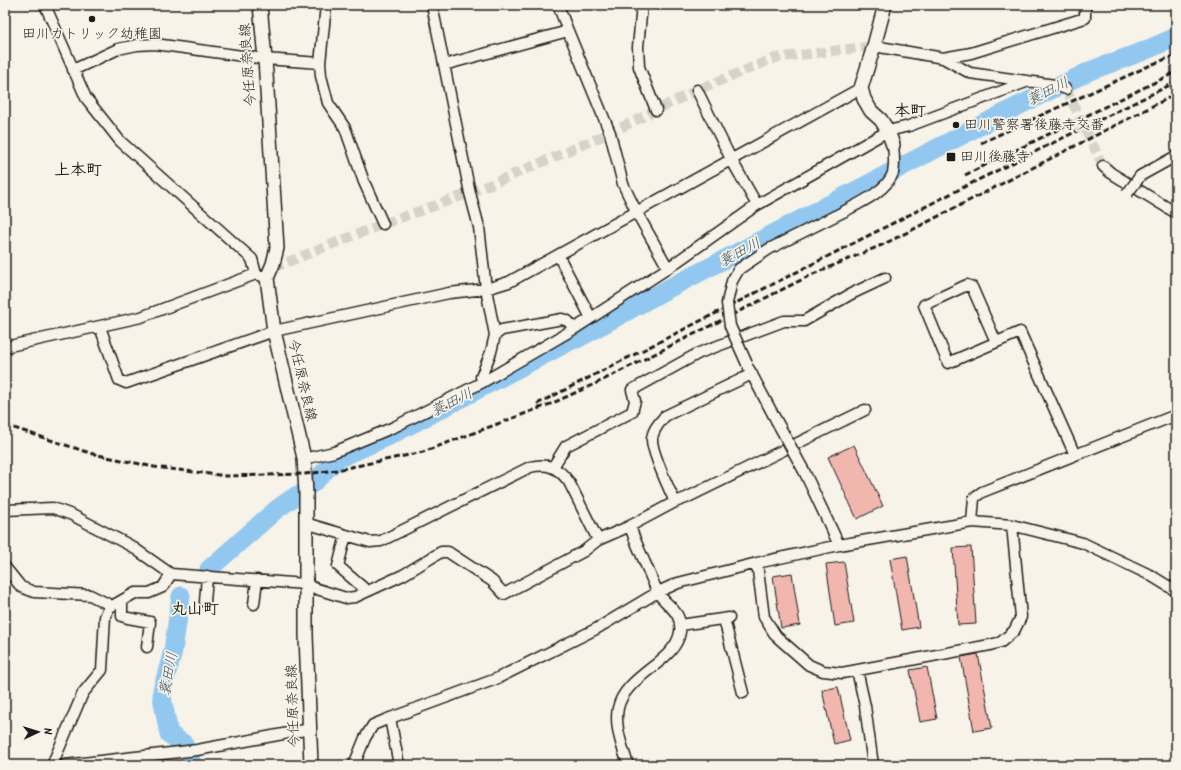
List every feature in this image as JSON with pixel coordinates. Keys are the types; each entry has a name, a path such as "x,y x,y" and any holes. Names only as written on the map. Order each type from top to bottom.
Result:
{"main road":[{"name":"今任原奈良線","path":"260,5 265,59 276,248 273,264 262,276 304,458 305,584 311,765"},
{"path":"885,5 861,88 864,99 871,111 881,120 888,131 893,145"}],"street":[{"path":"5,348 141,317 262,276 252,259 120,140 86,98 45,5"},
{"path":"326,5 320,63 321,76 328,103 345,128 364,182 383,224"},
{"path":"432,5 470,193 479,227 486,289 494,335 491,352 481,377 482,382"},
{"path":"558,5 610,133 623,184 637,213 668,268"},
{"path":"642,5 638,47 640,67 656,110"},
{"path":"943,58 971,53 1085,18 1085,5"},
{"path":"444,65 568,31"},
{"path":"73,70 118,49 137,45 155,44 265,59 320,63"},
{"path":"874,46 943,58 970,73 1055,85 1066,89"},
{"path":"304,458 334,452 394,427 482,382 591,318 668,268 757,204 888,131 909,126 1026,82"},
{"path":"100,327 119,380 126,382 274,331 450,293 486,289 509,282 637,213 731,159 861,88"},
{"path":"697,90 731,159 757,204"},
{"path":"838,545 804,471 749,369 730,326 727,303 732,281 739,269 769,249 865,201 886,185 892,175 895,162 893,145"},
{"path":"1126,196 1140,176 1176,156"},
{"path":"1103,166 1111,173 1176,213"},
{"path":"558,255 591,318"},
{"path":"553,467 566,446 632,412 635,401 632,390 699,353 784,321 804,320 851,294 885,278"},
{"path":"996,342 972,287 967,285 924,305 948,363 1020,332 1075,455"},
{"path":"494,335 502,330 562,319 568,321 574,329"},
{"path":"675,502 655,452 652,440 657,425 666,416 749,369"},
{"path":"5,510 53,508 72,514 131,546 171,574 305,584 317,590 346,598 355,597 403,575 441,552 448,552 492,581 504,594 584,551 598,540 630,526 675,502 865,410"},
{"path":"972,522 974,498 982,492 1176,415"},
{"path":"305,523 370,542 382,541 530,467 541,465 553,467 564,474 570,482 598,540"},
{"path":"354,765 365,738 374,725 496,679 596,629 658,592 678,583 757,563 838,545 972,522 1012,526 1083,543 1150,576 1176,591"},
{"path":"628,765 618,729 618,709 623,697 638,679 673,650 680,632 680,624 676,611 658,592 630,526"},
{"path":"757,563 764,617 776,636 809,665 823,671 842,673 990,645 1001,642 1014,631 1021,617 1012,526"},
{"path":"346,535 338,566 367,591"},
{"path":"5,567 21,586 34,592 90,595 112,606 135,593 149,593 163,587 171,574"},
{"path":"205,602 208,576"},
{"path":"254,604 257,580"},
{"path":"122,600 122,616 150,622 146,646"},
{"path":"52,765 82,693 102,670 105,617 110,605"},
{"path":"680,624 727,618 744,693"},
{"path":"858,670 874,765"},
{"path":"390,718 399,765"},
{"path":"65,765 197,750 310,729"}],"building":[{"path":"854,445 883,506 857,519 828,457"},
{"path":"971,547 976,624 958,625 953,548"},
{"path":"907,556 919,627 902,630 890,559"},
{"path":"844,562 854,623 835,626 826,564"},
{"path":"792,573 800,625 781,628 773,576"},
{"path":"978,654 992,728 974,731 961,657"},
{"path":"927,667 937,719 920,722 910,670"},
{"path":"838,687 850,740 834,744 822,690"}],"waterway":[{"name":"蓑田川","path":"312,484 337,459 387,437 574,339 577,339 662,292 1014,108 1092,70 1144,51 1176,37"},
{"name":"蓑田川","path":"209,569 277,509 297,495"},
{"name":"蓑田川","path":"181,596 173,651 162,690 162,697 169,734 184,744"},
{"name":"蓑田川","path":"189,756 193,765"}],"tunnel":[{"path":"273,264 280,265 383,224 470,193 610,133 697,90 775,58 874,46"},
{"path":"1066,89 1103,166"}],"railway":[{"path":"981,143 1153,64 1176,55"},
{"path":"965,175 1176,72"},
{"path":"537,404 968,185 1176,82"},
{"path":"5,425 93,454 154,467 226,476 305,474 337,470 423,452 553,403 599,382 813,274 882,245 1176,94"}],"place":[{"name":"田川カトリック幼稚園","path":"92,19"},
{"name":"田川警察署後藤寺交番","path":"956,125"},
{"name":"田川後藤寺","path":"951,157"}],"district":[{"name":"本町","path":"910,111"},
{"name":"上本町","path":"78,170"},
{"name":"丸山町","path":"195,609"}]}
